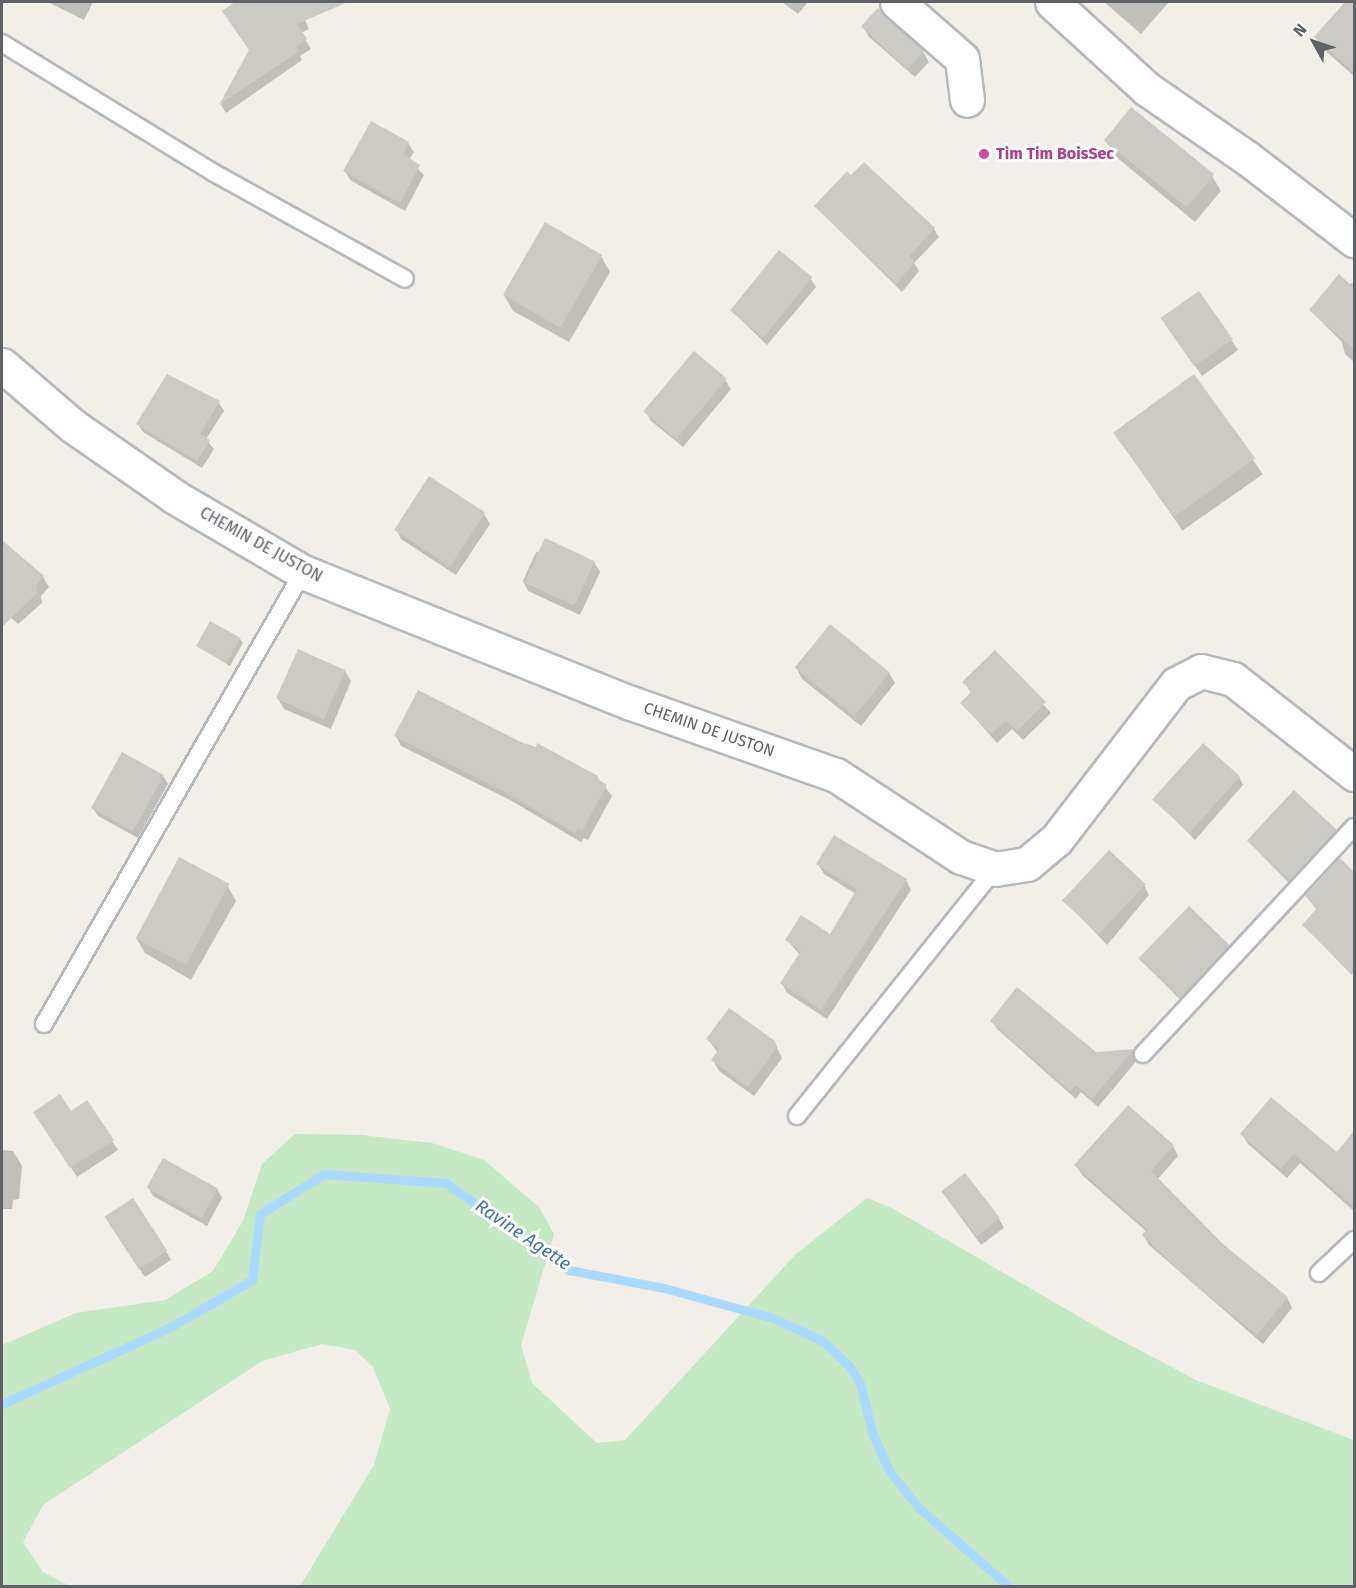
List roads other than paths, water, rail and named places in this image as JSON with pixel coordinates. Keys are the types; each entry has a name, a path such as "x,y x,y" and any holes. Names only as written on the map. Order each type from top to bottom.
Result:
{"street":[{"path":"897,2 962,59 967,100"},
{"path":"1052,2 1148,89 1354,240"},
{"name":"CHEMIN DE JUSTON","path":"2,364 73,426 176,497 303,572 631,703 836,775 960,856 995,869 1027,864 1056,840 1176,684 1201,671 1233,679 1354,774"}],"lane":[{"path":"2,43 214,173 405,279"},
{"path":"44,1024 303,572"},
{"path":"1143,1054 1354,826"},
{"path":"797,1116 995,869"},
{"path":"1319,1273 1354,1240"}],"waterway":[{"name":"Ravine Agette","path":"2,1404 169,1328 252,1280 260,1214 324,1174 446,1183 569,1270 664,1288 773,1318 823,1341 849,1366 860,1383 873,1435 890,1472 919,1508 1008,1586"}],"place":[{"name":"Tim Tim BoisSec","path":"984,154"}]}
